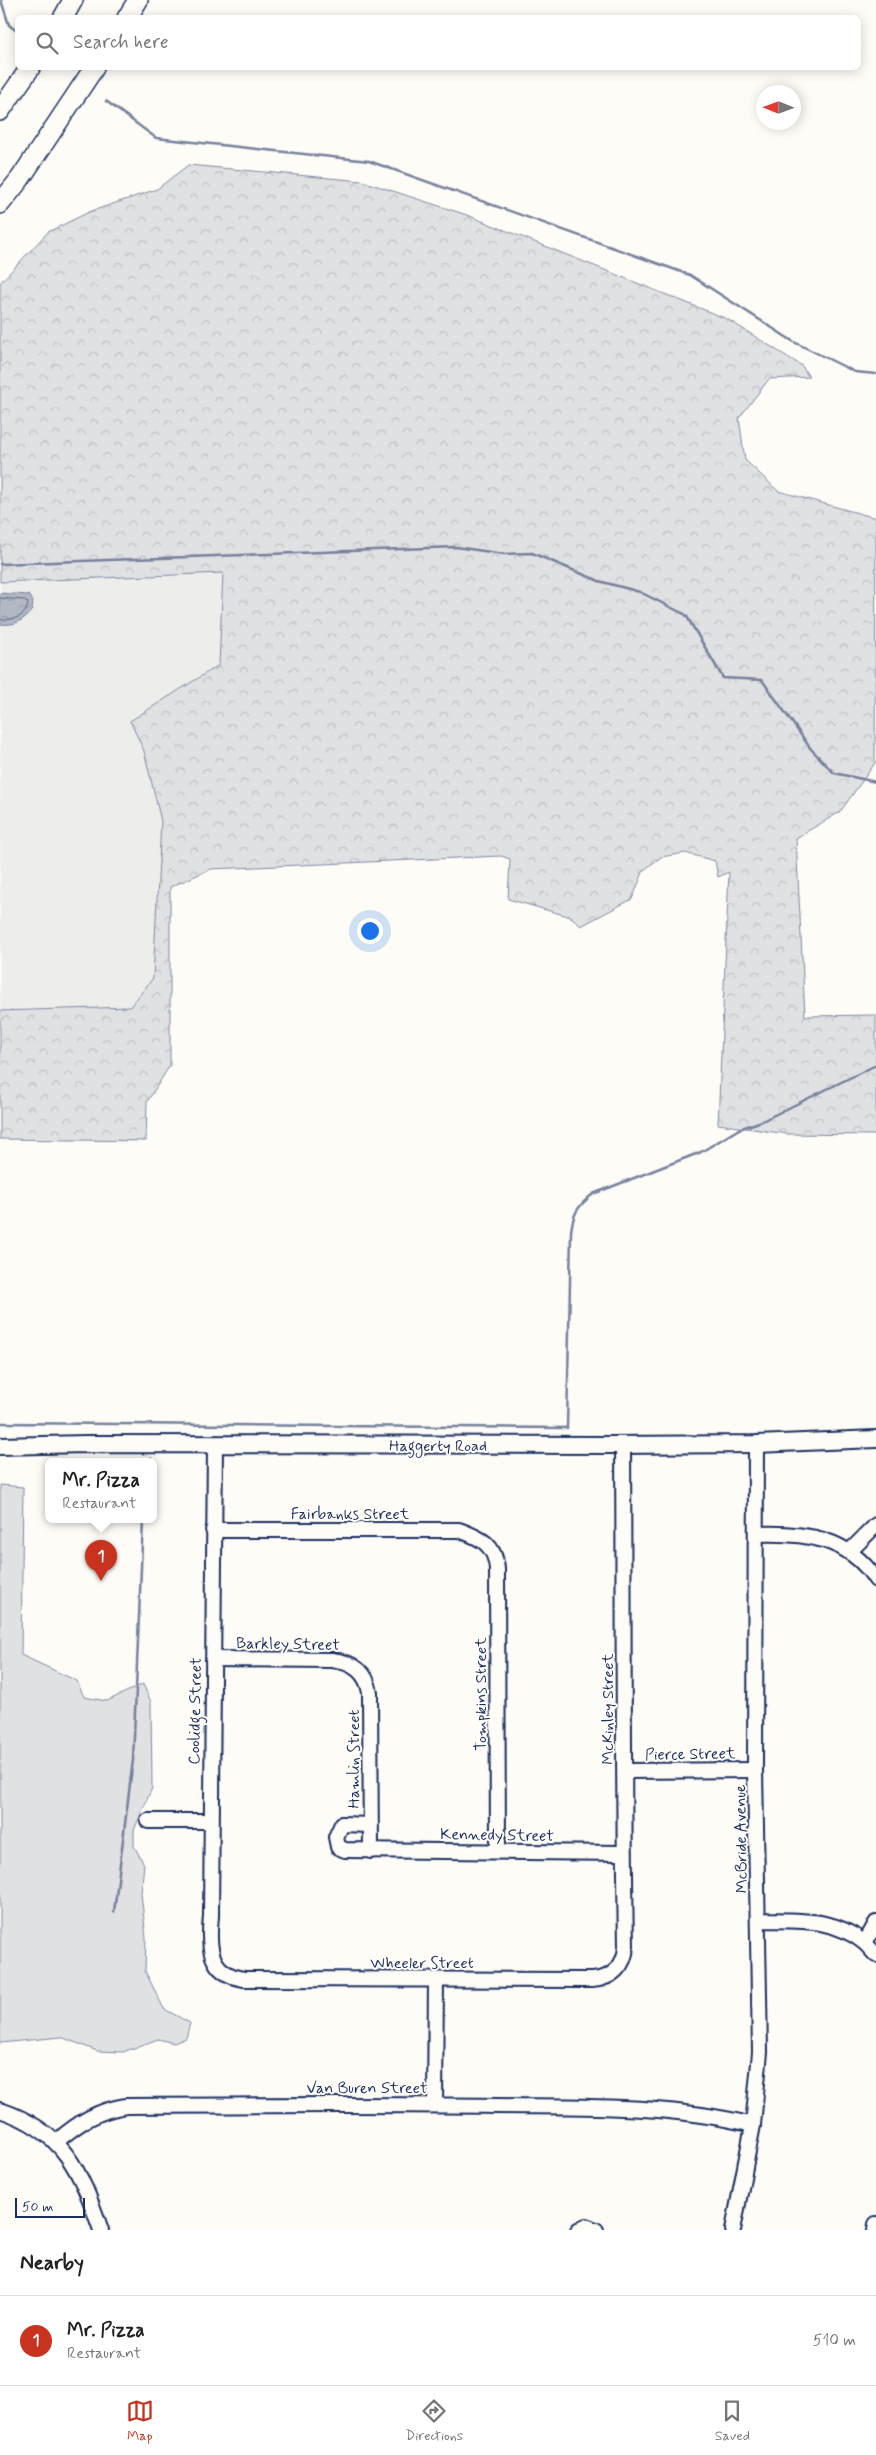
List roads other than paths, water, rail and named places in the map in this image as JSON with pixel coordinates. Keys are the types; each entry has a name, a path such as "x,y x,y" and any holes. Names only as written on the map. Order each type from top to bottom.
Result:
{"highway":[{"path":"65,15 73,0"},
{"path":"129,15 138,0"},
{"path":"0,111 29,70"},
{"path":"0,204 20,179 93,70"}],"main road":[{"name":"Haggerty Road","path":"0,1446 756,1444 876,1439"}],"street":[{"name":"McBride Avenue","path":"733,2230 753,2125 760,2052 756,1770 756,1444"},
{"name":"Coolidge Street","path":"215,1445 211,1916 208,1943 214,1959 225,1972"},
{"name":"McKinley Street","path":"617,1970 626,1953 623,1445"},
{"path":"850,1552 876,1525"},
{"name":"Fairbanks Street","path":"213,1530 459,1530 485,1541"},
{"path":"756,1534 808,1535 824,1539 850,1552 874,1573"},
{"name":"Tompkins Street","path":"485,1541 495,1555 497,1569 498,1852"},
{"name":"Barkley Street","path":"213,1659 332,1660 348,1663 360,1670"},
{"name":"Hamlin Street","path":"360,1670 367,1680 370,1693 370,1851"},
{"name":"Pierce Street","path":"625,1771 756,1770"},
{"path":"148,1821 211,1821"},
{"name":"Kennedy Street","path":"370,1824 342,1824 338,1828 336,1837 338,1847 346,1850 370,1851 624,1853"},
{"path":"759,1920 825,1922 845,1929 865,1943 876,1955"},
{"path":"865,1943 876,1923"},
{"name":"Wheeler Street","path":"225,1972 244,1979 592,1980 605,1978 617,1970"},
{"path":"435,2105 436,1980"},
{"name":"Van Buren Street","path":"57,2142 77,2124 91,2116 126,2106 435,2105 645,2107 700,2114 753,2125"},
{"path":"0,2110 32,2123 57,2142 81,2176 101,2230"},
{"path":"875,2230 876,2224"},
{"path":"578,2230 586,2226 596,2230"}],"water":[{"path":"0,593 28,595 33,601 32,610 18,622 0,624"}],"waterway":[{"path":"1,0 9,25 15,30"},
{"path":"106,101 156,138 369,161 690,275 794,342 855,372 876,374"},
{"path":"0,564 456,547 504,554 532,553 599,581 640,592 686,615 723,678 762,680 811,749 834,773 876,782"},
{"path":"0,1423 567,1428 571,1232 573,1220 580,1206 593,1194 701,1152 739,1129 762,1121 876,1065"},
{"path":"114,1912 133,1760 143,1523"}],"place":[{"name":"Mr. Pizza","path":"101,1581"}]}
